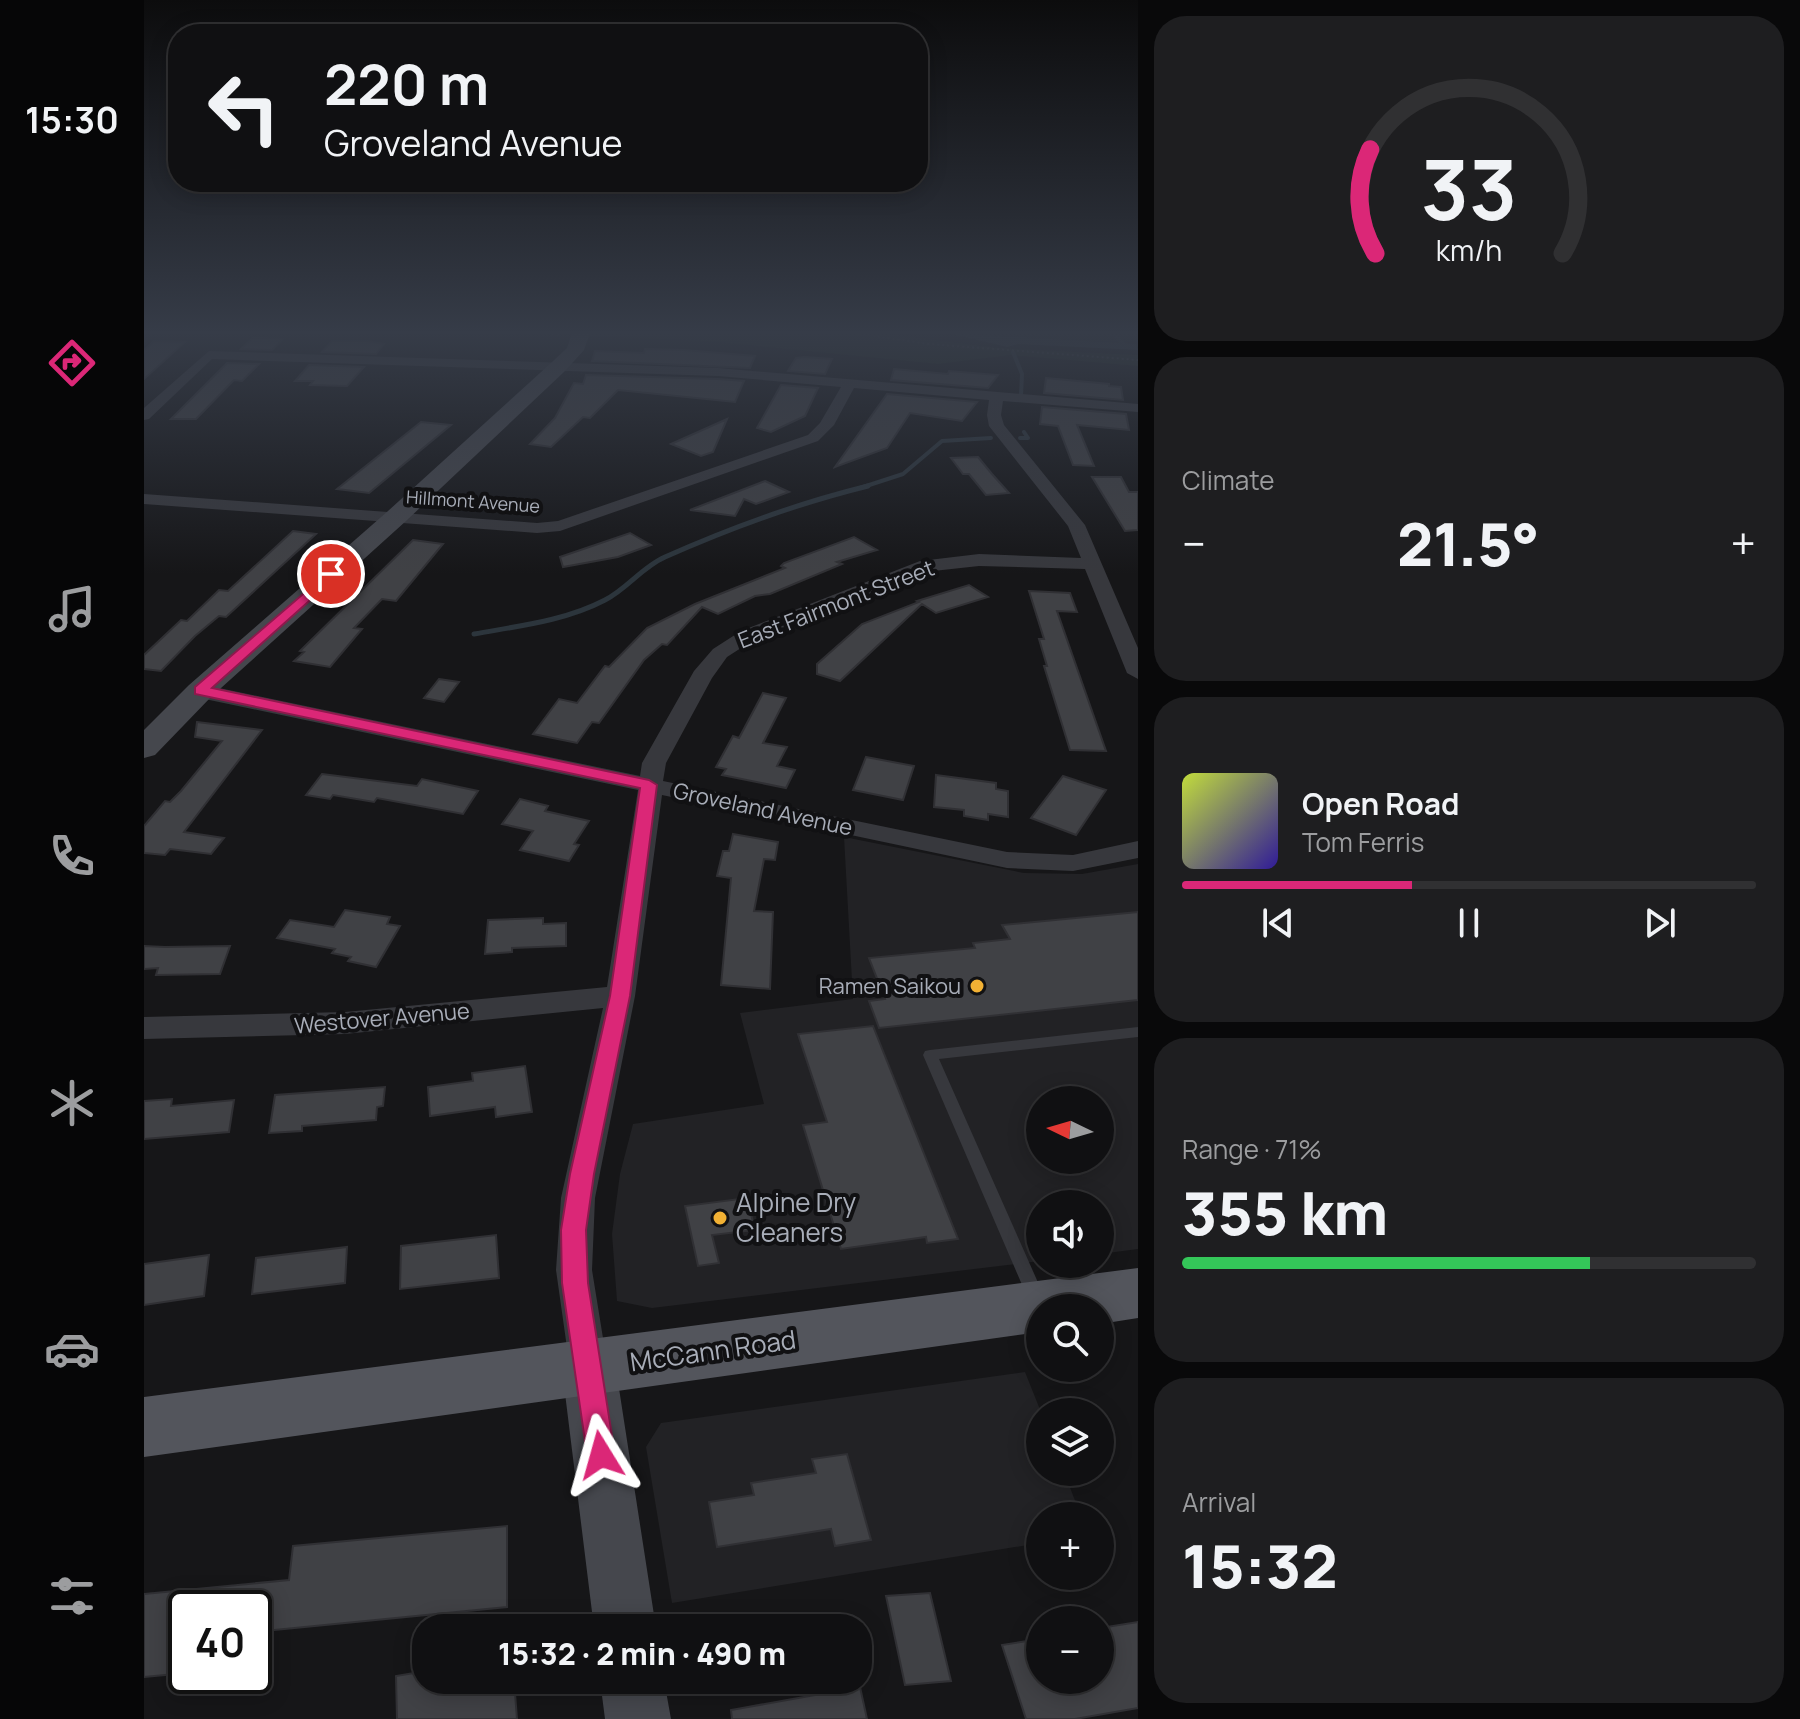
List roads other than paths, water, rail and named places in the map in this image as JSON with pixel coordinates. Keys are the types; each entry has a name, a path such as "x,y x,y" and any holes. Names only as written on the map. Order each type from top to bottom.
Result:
{"main road":[{"name":"McCann Road","path":"1114,1296 1138,1293"},
{"name":"McCann Road","path":"144,1427 1026,1308"}],"street":[{"path":"144,748 200,691 508,413"},
{"name":"Hillmont Avenue","path":"144,499 540,528 578,522 813,438 833,413"},
{"path":"994,413 997,426 1066,511 1094,564 1138,673"},
{"name":"East Fairmont Street","path":"623,1614 575,1283 574,1230 582,1174 620,996 649,785 659,752 702,676 720,653 748,635 932,564 979,560 1094,564"},
{"name":"Groveland Avenue","path":"200,691 1022,862 1088,863 1138,849"},
{"name":"Westover Avenue","path":"144,1028 345,1023 620,996"},
{"path":"634,1694 638,1719"}],"lane":[{"path":"1034,1294 930,1055 1138,1032"}],"waterway":[{"path":"1020,438 1028,438 1024,432"},
{"path":"860,488 903,474 942,441 991,438"},
{"path":"474,634 541,622 590,607 613,595 665,557 765,517 868,486"}],"place":[{"name":"Ramen Saikou","path":"977,986"},
{"name":"Alpine Dry Cleaners","path":"720,1218"}]}
